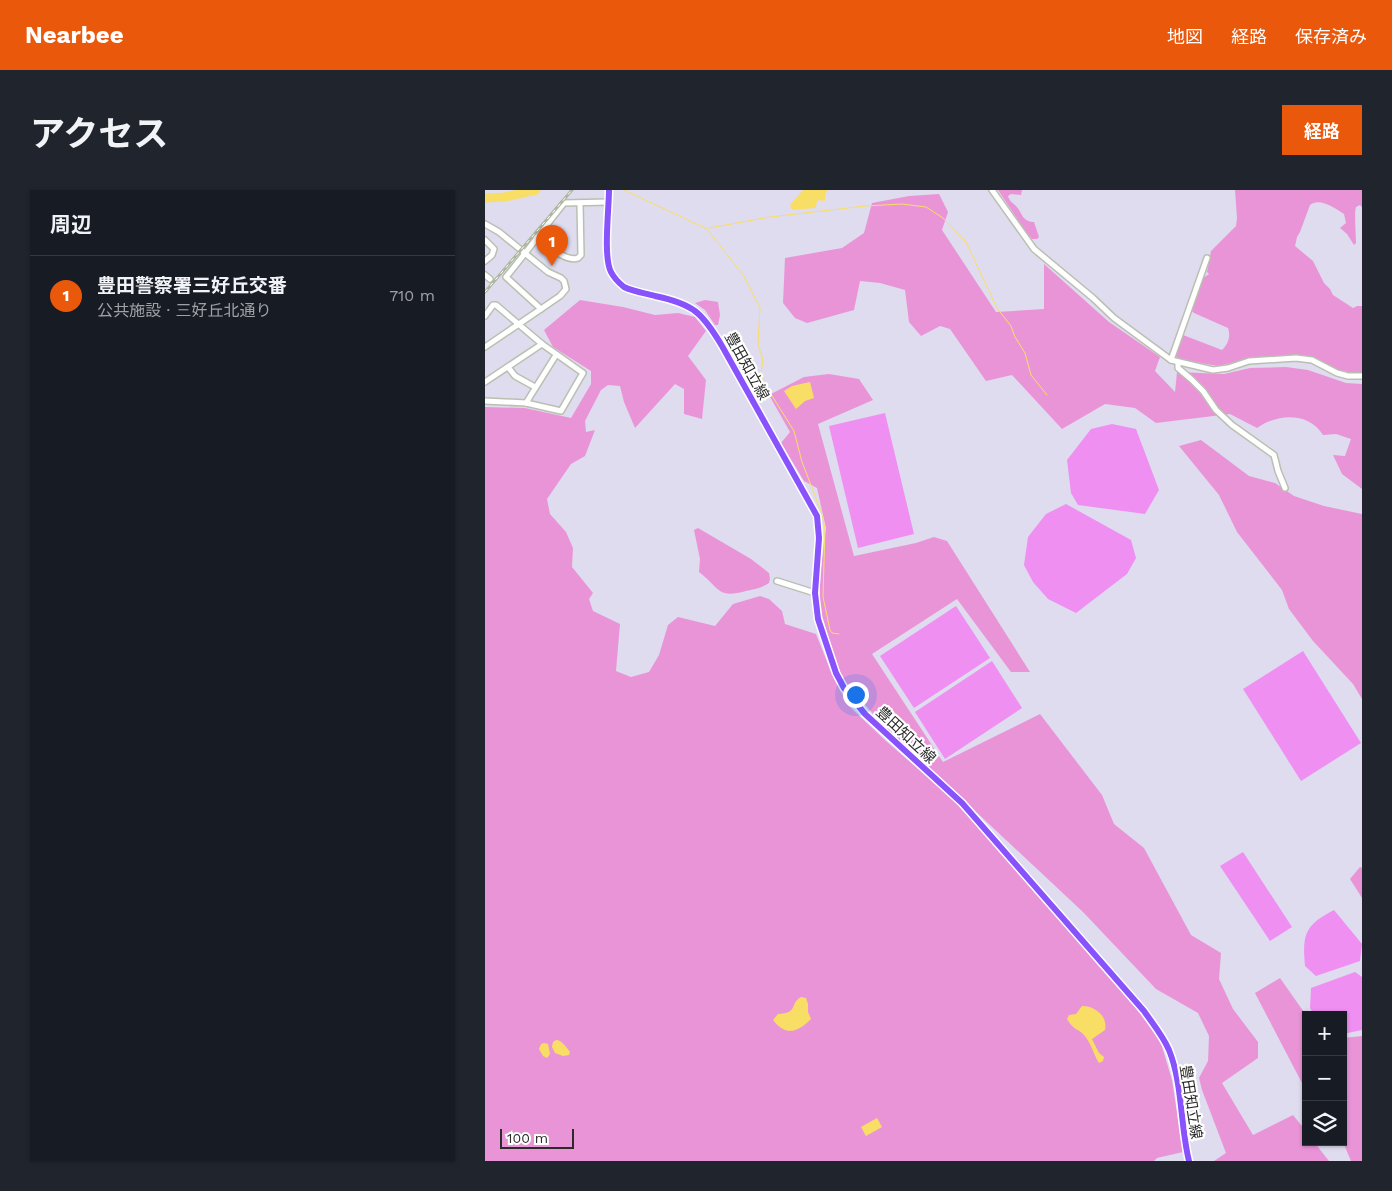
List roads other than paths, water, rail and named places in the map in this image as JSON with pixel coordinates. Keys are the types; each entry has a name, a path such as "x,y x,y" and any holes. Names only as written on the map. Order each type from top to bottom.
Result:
{"main road":[{"name":"豊田知立線","path":"609,192 607,259 611,271 624,287 681,303 701,316 722,346 817,516 819,526 815,593 818,619 836,673 852,699 865,714 967,809 1143,1011 1162,1037 1169,1051 1177,1079 1189,1161"}],"street":[{"path":"993,190 1034,249 1114,318 1171,360 1213,370 1228,368 1249,361 1296,358 1313,360 1337,373 1348,376 1362,376"},
{"path":"541,309 506,277 564,203 609,202"},
{"path":"536,237 555,252 572,260 578,258 581,255 580,203"},
{"path":"485,224 499,232 548,272 561,278 566,289 562,295 485,347"},
{"path":"485,240 494,249 492,255 485,261"},
{"path":"1171,360 1207,258"},
{"path":"485,275 490,279"},
{"path":"485,316 493,305 496,305 556,355 583,373 563,410 559,412 526,403 485,401"},
{"path":"485,382 542,344"},
{"path":"526,403 556,355"},
{"path":"1177,362 1178,368 1203,391 1216,410 1232,425 1275,455 1278,471 1285,488"},
{"path":"508,367 515,376 535,387"},
{"path":"777,581 815,593"}],"waterway":[{"path":"485,198 505,197 536,190"},
{"path":"624,190 707,229 744,276 760,308 758,344 763,360 761,373 764,383 794,431 802,462 821,511 825,528 823,597 830,630 832,633 839,634"},
{"path":"709,228 770,217 865,206 902,204 926,207 943,218 966,242 997,308 1011,326 1015,337 1025,353 1031,375 1047,395"},
{"path":"1176,1097 1186,1161"}],"railway":[{"path":"485,292 572,190"}],"place":[{"name":"豊田警察署三好丘交番","path":"552,266"}]}
